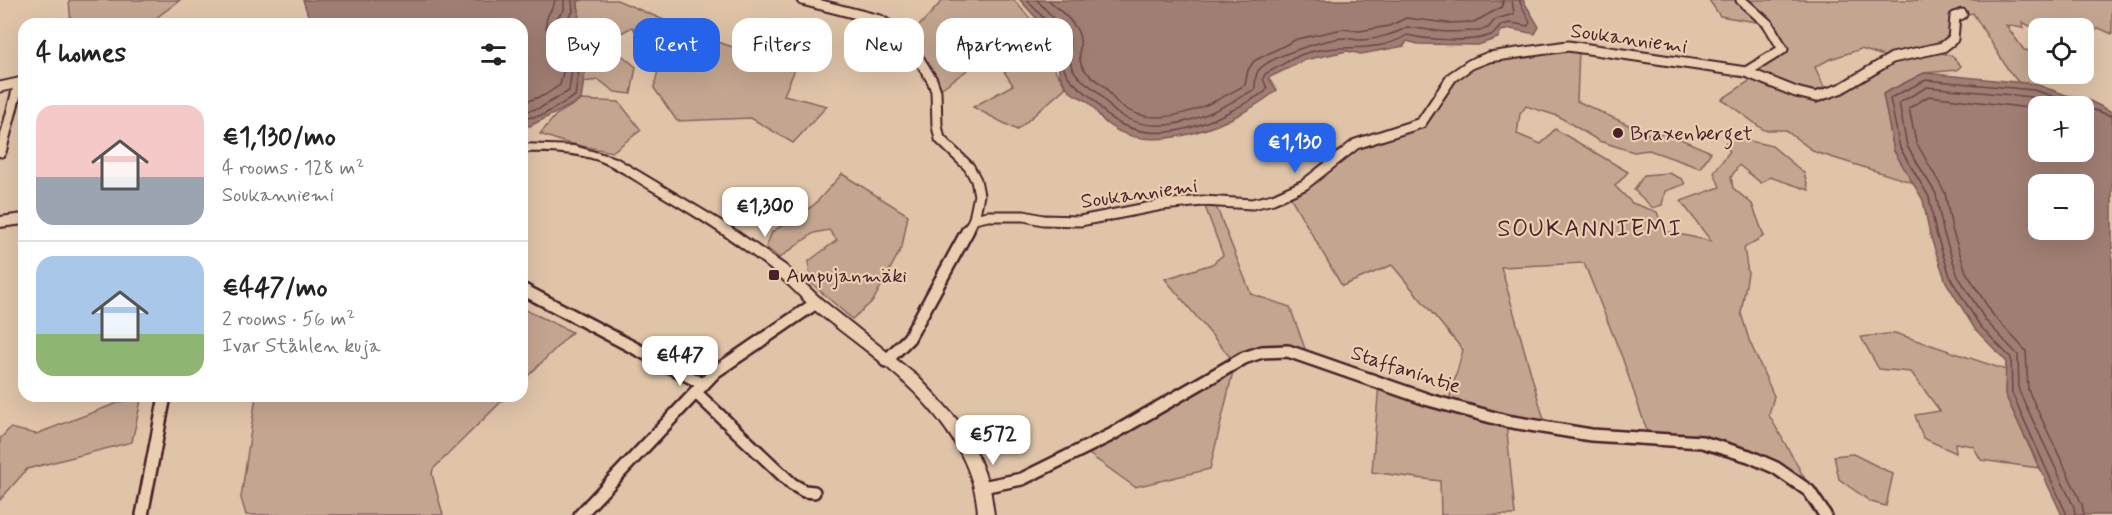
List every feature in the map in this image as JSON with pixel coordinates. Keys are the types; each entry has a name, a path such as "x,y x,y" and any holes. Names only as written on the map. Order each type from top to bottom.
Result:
{"street":[{"path":"802,0 879,21 902,33 932,81 936,92 936,118 940,138 945,147 964,161 977,179 980,203 974,219 909,338 886,361"},
{"path":"1741,0 1768,24 1783,49 1746,72"},
{"name":"Soukanniemi","path":"974,219 988,216 1017,216 1043,220 1080,221 1162,205 1203,201 1252,204 1273,199 1304,185 1356,144 1421,123 1452,77 1471,64 1489,57 1568,46 1746,72 1808,97 1822,96 1842,88 1892,58 1943,47 1953,39 1955,17 1962,14"},
{"path":"0,87 18,83"},
{"path":"1,152 18,92"},
{"path":"528,148 569,149 606,158 757,252 802,287 816,303 923,391 945,412 973,458 982,487 986,515"},
{"path":"0,222 18,220"},
{"path":"528,292 699,388 792,484 804,491 814,492"},
{"path":"580,515 699,388 724,365 816,303"},
{"name":"Staffanintie","path":"982,487 1022,479 1109,436 1244,358 1262,352 1288,351 1429,400 1506,421 1591,435 1702,442 1749,456 1776,468 1809,491 1826,515"},
{"path":"142,515 164,402"}],"shaded area":[{"path":"69,0 180,0 156,18 70,18"},
{"path":"617,0 659,18 633,18 633,28 621,33 621,18 576,18 579,16 578,1"},
{"path":"943,0 1014,0 1029,18 936,18 936,72 965,72 936,92 924,70 924,21"},
{"path":"1709,0 2112,0 2112,34 2099,28 2094,32 2094,18 2028,18 2028,25 2022,22 2023,28 2006,25 2024,50 2028,51 2028,84 2019,83 2009,71 1973,13 1955,17 1953,39 1933,50 1952,56 1961,66 1957,70 1924,73 1883,94 1894,151 1914,183 1815,152 1785,130 1764,130 1722,99 1757,76 1746,72 1783,48 1768,24 1720,16","holes":["1861,49 1890,58 1830,94 1825,89 1815,67 1830,59"]},
{"path":"720,43 732,47 732,72 794,72 784,95 827,106 793,143 751,118 677,121 654,88 658,72 720,72"},
{"path":"1579,48 1577,101 1648,134 1666,133 1711,152 1700,168 1649,150 1634,152 1599,141 1558,116 1526,106 1520,114 1517,134 1541,144 1555,129 1628,172 1615,186 1632,203 1657,212 1664,231 1711,241 1681,201 1720,187 1714,172 1730,151 1723,145 1732,137 1772,146 1804,173 1809,190 1770,177 1761,183 1739,165 1731,177 1733,188 1752,204 1764,236 1744,248 1748,273 1741,313 1749,340 1774,396 1769,415 1818,502 1793,479 1702,442 1650,440 1622,357 1584,263 1501,267 1546,427 1506,421 1515,515 1441,515 1440,481 1372,472 1379,383 1448,404 1463,350 1392,265 1342,286 1288,193 1344,152 1421,123 1433,102 1471,64"},
{"path":"621,54 633,64 633,72 635,72 631,94 615,92 599,80 583,82 585,72 621,72"},
{"path":"1004,72 1056,72 1066,87 1017,130 973,107 1013,85"},
{"path":"581,100 619,102 641,130 612,152 563,142 540,134 556,115"},
{"path":"1669,173 1682,179 1685,184 1665,191 1662,205 1653,208 1634,190 1644,175"},
{"path":"842,174 908,215 902,247 873,301 852,319 810,282 809,261 837,240 829,230 814,233 779,258 766,247 772,232 814,205"},
{"path":"1203,201 1214,201 1251,294 1290,307 1308,357 1288,351 1235,363 1165,279 1212,264 1223,255"},
{"path":"528,311 572,332 528,376"},
{"path":"1895,333 2006,370 2005,394 2039,468 1981,460 1973,446 1955,443 1956,453 1923,438 1915,415 1940,411 1911,372 1879,369 1861,337"},
{"path":"1235,363 1210,469 1135,487 1082,449"},
{"path":"120,402 141,402 132,442 27,469 0,500 0,439 10,428 36,434"},
{"path":"255,402 501,402 433,469 432,474 443,515 246,515 241,498"},
{"path":"1853,454 1893,474 1886,506 1871,502 1839,479 1834,456"}],"water":[{"path":"303,0 583,0 578,1 579,16 577,18 546,18 546,72 585,72 581,100 528,126 528,18 311,18"},
{"path":"1020,0 1523,0 1539,27 1535,34 1511,29 1501,31 1498,38 1478,45 1418,44 1407,41 1404,46 1361,54 1347,51 1305,60 1268,78 1277,90 1218,125 1170,138 1147,138 1125,134 1106,123 1085,99 1074,94 1063,81 1059,72 1073,72 1073,18 1036,18"},
{"path":"1924,73 2035,84 2071,96 2028,96 2028,162 2094,162 2094,103 2112,112 2112,515 2062,515 2005,394 2006,361 1975,329 1946,282 1930,235 1923,200 1894,151 1883,94"}],"place":[{"name":"Braxenberget","path":"1618,133"},
{"name":"Ampujanmäki","path":"774,275"}],"district":[{"name":"SOUKANNIEMI","path":"1590,228"}]}
